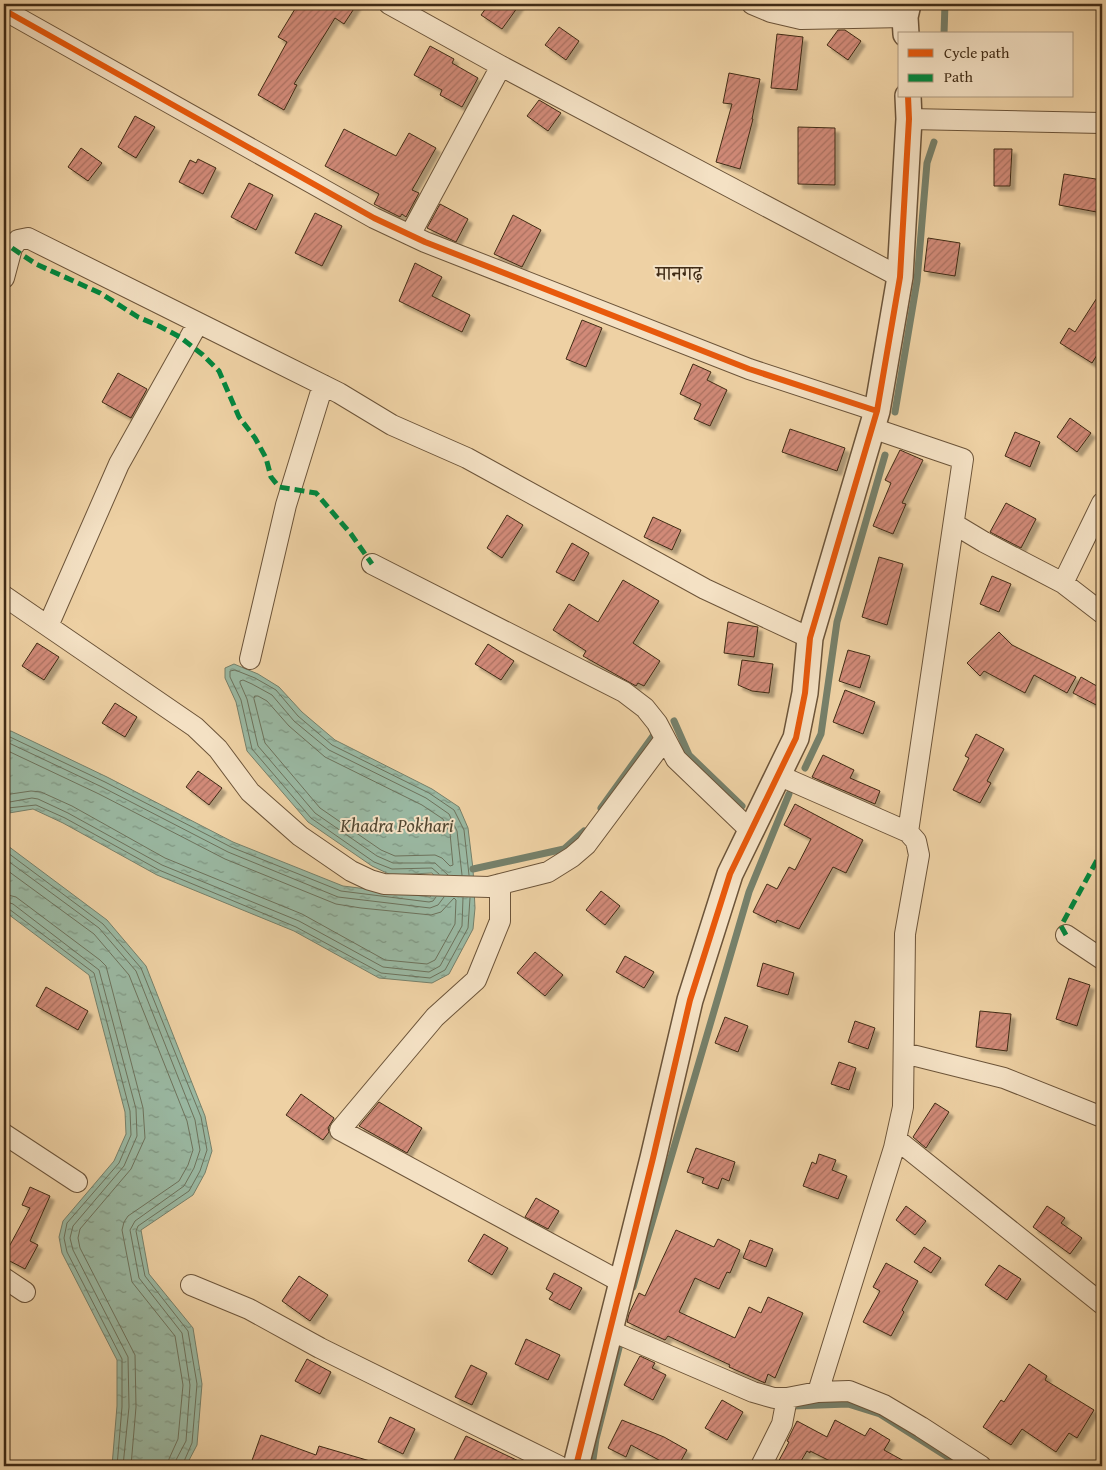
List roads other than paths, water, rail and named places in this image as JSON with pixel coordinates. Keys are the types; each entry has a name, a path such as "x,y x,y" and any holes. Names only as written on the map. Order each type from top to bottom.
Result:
{"street":[{"path":"389,4 501,66 900,277"},
{"path":"752,4 771,12 801,19 906,18"},
{"path":"7,11 374,218 875,419 963,459 908,832"},
{"path":"410,234 501,66"},
{"path":"576,1466 653,1158 690,1000 730,874 796,738 805,693 810,638 875,419 900,277 908,107 1102,123"},
{"path":"4,278 12,248 18,240 28,238 339,393 392,425 467,458 705,589 810,638"},
{"path":"48,626 119,464 198,323"},
{"path":"250,659 286,505 323,386"},
{"path":"1062,583 1102,503"},
{"path":"954,524 1062,583 1102,613"},
{"path":"372,564 624,692 646,708 657,723 676,759 751,831"},
{"path":"4,596 195,727 218,748 250,792 300,836 351,871 384,884 426,886 494,885 548,872 572,857 586,845 665,739"},
{"path":"778,775 908,832 916,841 919,854 905,934 903,1107 896,1140 818,1392"},
{"path":"494,885 500,921 476,980 435,1017 340,1130 622,1282"},
{"path":"1066,935 1102,958"},
{"path":"904,1053 1004,1078 1102,1117"},
{"path":"4,1134 78,1182"},
{"path":"896,1140 1102,1304"},
{"path":"4,1278 25,1292"},
{"path":"191,1285 249,1309 320,1348 559,1466"},
{"path":"609,1330 753,1392 774,1398 788,1398 818,1392 849,1391 884,1405 981,1466"},
{"path":"761,1466 782,1424 788,1398"}],"water":[{"name":"Khadra Pokhari","path":"234,664 258,674 279,687 302,712 335,740 432,789 459,807 468,828 475,908 473,929 449,974 432,983 379,978 294,931 157,875 63,823 33,809 9,813 4,818 4,732 11,731 107,777 233,842 343,886 430,897 440,883 432,873 391,875 372,866 308,822 247,751 236,702 225,678 225,668"},
{"path":"4,843 107,920 146,966 205,1116 212,1151 205,1173 193,1195 141,1230 149,1274 193,1328 202,1384 197,1445 186,1466 112,1466 117,1406 117,1360 62,1253 59,1237 63,1221 114,1161 126,1134 125,1112 89,975 4,911"}],"waterway":[{"path":"944,32 945,4"},
{"path":"895,412 917,281 927,163 934,142"},
{"path":"805,768 821,734 837,622 885,455"},
{"path":"674,721 689,755 742,806"},
{"path":"601,808 653,736"},
{"path":"633,1287 749,892 789,794"},
{"path":"473,869 564,849 584,831"},
{"path":"592,1466 596,1439 620,1344"},
{"path":"793,1406 848,1404 880,1414 962,1466"}],"district":[{"name":"मानगढ़","path":"679,272"}]}
